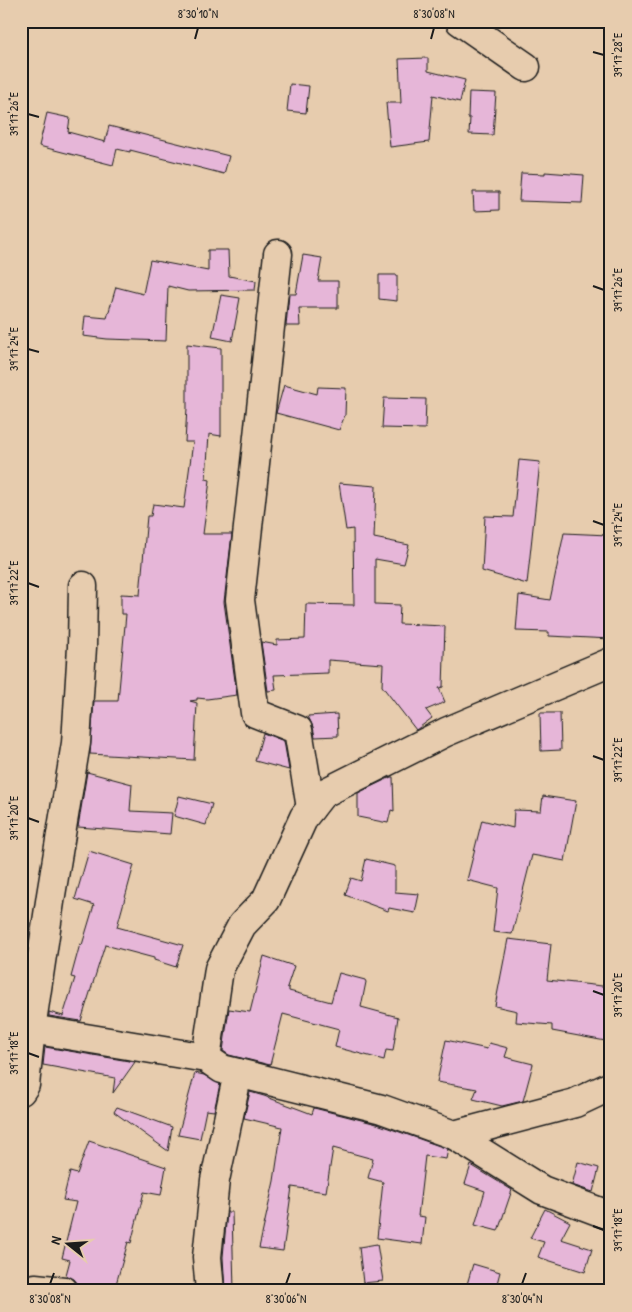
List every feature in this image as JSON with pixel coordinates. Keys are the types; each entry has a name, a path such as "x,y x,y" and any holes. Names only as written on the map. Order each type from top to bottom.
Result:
{"street":[{"path":"460,21 526,67"},
{"path":"278,254 240,600 255,713 298,730 311,808"},
{"path":"21,1091 25,1086 31,1029 49,905 76,743 82,647 83,586"},
{"path":"206,1058 219,968 242,925 266,900 304,816 322,794 455,728 611,662"},
{"path":"31,1029 206,1058 222,1069 382,1109 454,1135 542,1190 611,1216"},
{"path":"210,1291 207,1257 215,1180 238,1073"},
{"path":"454,1135 575,1103 611,1086"},
{"path":"36,1288 64,1291"}],"building":[{"path":"428,58 428,71 465,80 460,102 433,95 429,142 390,147 386,103 401,103 399,59"},
{"path":"290,84 309,86 306,113 287,111"},
{"path":"469,92 496,93 493,135 469,134"},
{"path":"47,113 70,118 68,132 105,142 109,126 229,156 224,174 130,150 130,152 117,149 113,165 39,146"},
{"path":"545,172 584,175 582,203 519,201 521,173 545,174"},
{"path":"473,192 499,192 499,210 474,211"},
{"path":"208,250 228,250 229,276 256,281 255,290 188,291 168,286 166,341 107,339 83,336 85,316 107,318 116,287 143,294 150,260 208,271"},
{"path":"303,255 322,258 318,281 338,281 338,308 299,308 300,326 286,326 289,294 296,294"},
{"path":"379,275 397,275 397,301 379,299"},
{"path":"221,295 240,298 232,341 212,337"},
{"path":"187,344 221,348 221,436 209,434 206,479 210,480 203,534 232,534 224,602 237,695 207,699 197,698 197,700 190,701 197,703 194,760 90,754 94,701 118,701 126,614 121,614 121,594 140,595 147,516 151,516 153,504 184,508 193,442 185,442"},
{"path":"284,385 317,394 318,387 346,388 345,415 339,430 276,413"},
{"path":"384,398 426,399 425,429 382,428"},
{"path":"519,460 540,462 527,584 482,571 485,516 513,517"},
{"path":"339,483 376,486 374,538 409,545 404,564 375,559 375,604 400,605 399,624 445,626 443,687 439,688 445,702 426,710 432,718 416,730 382,686 383,664 328,660 328,673 274,675 276,690 268,691 261,642 277,645 277,640 305,639 306,604 354,605 353,529 346,530"},
{"path":"564,533 608,535 606,563 611,564 611,639 549,636 549,632 516,631 519,595 550,600"},
{"path":"540,713 560,713 561,750 541,751"},
{"path":"337,714 338,736 315,737 308,716"},
{"path":"263,733 284,741 289,770 255,761"},
{"path":"87,772 132,784 130,811 172,813 170,834 78,827"},
{"path":"393,777 394,811 391,810 388,823 358,817 358,793"},
{"path":"179,796 212,804 206,825 174,816"},
{"path":"543,796 576,801 565,861 532,855 512,934 493,932 498,888 467,880 482,820 513,828 514,810 541,811"},
{"path":"89,851 134,865 117,927 183,945 176,967 154,960 154,958 105,945 81,1021 49,1016 49,1012 63,1016 75,978 71,977 80,944 82,945 94,905 75,899"},
{"path":"366,859 395,866 395,892 419,894 415,913 389,908 388,911 345,895 351,878 361,881"},
{"path":"508,939 551,944 547,980 611,987 611,1042 552,1031 552,1025 516,1022 517,1011 495,1006"},
{"path":"264,956 294,966 287,987 289,991 331,1002 339,973 365,980 361,1007 398,1017 393,1051 386,1050 384,1060 335,1047 339,1029 283,1014 270,1065 229,1055 223,1051 229,1009 250,1012"},
{"path":"446,1040 487,1049 489,1043 508,1048 505,1057 533,1064 523,1101 502,1106 473,1099 477,1089 437,1082"},
{"path":"45,1047 135,1062 113,1093 115,1078 43,1065"},
{"path":"195,1073 204,1075 220,1084 214,1111 206,1110 200,1139 178,1135"},
{"path":"250,1092 312,1114 314,1108 377,1124 448,1149 446,1159 425,1156 418,1216 425,1217 422,1244 377,1238 383,1182 368,1178 373,1159 333,1148 326,1192 292,1187 283,1251 259,1248 274,1181 282,1127 244,1118"},
{"path":"117,1107 172,1127 168,1151 114,1112"},
{"path":"89,1141 166,1167 161,1195 144,1192 131,1243 128,1242 114,1291 79,1291 78,1284 74,1279 66,1275 70,1260 62,1258 76,1202 63,1200 70,1172 77,1174"},
{"path":"578,1162 599,1168 593,1192 572,1185"},
{"path":"471,1165 512,1190 498,1231 475,1225 485,1191 465,1184"},
{"path":"545,1209 570,1222 561,1239 592,1249 585,1272 538,1257 544,1242 530,1238"},
{"path":"227,1212 232,1212 234,1291 225,1291 223,1257"},
{"path":"377,1244 383,1281 363,1283 359,1247"},
{"path":"473,1264 500,1272 495,1291 465,1291"}]}
